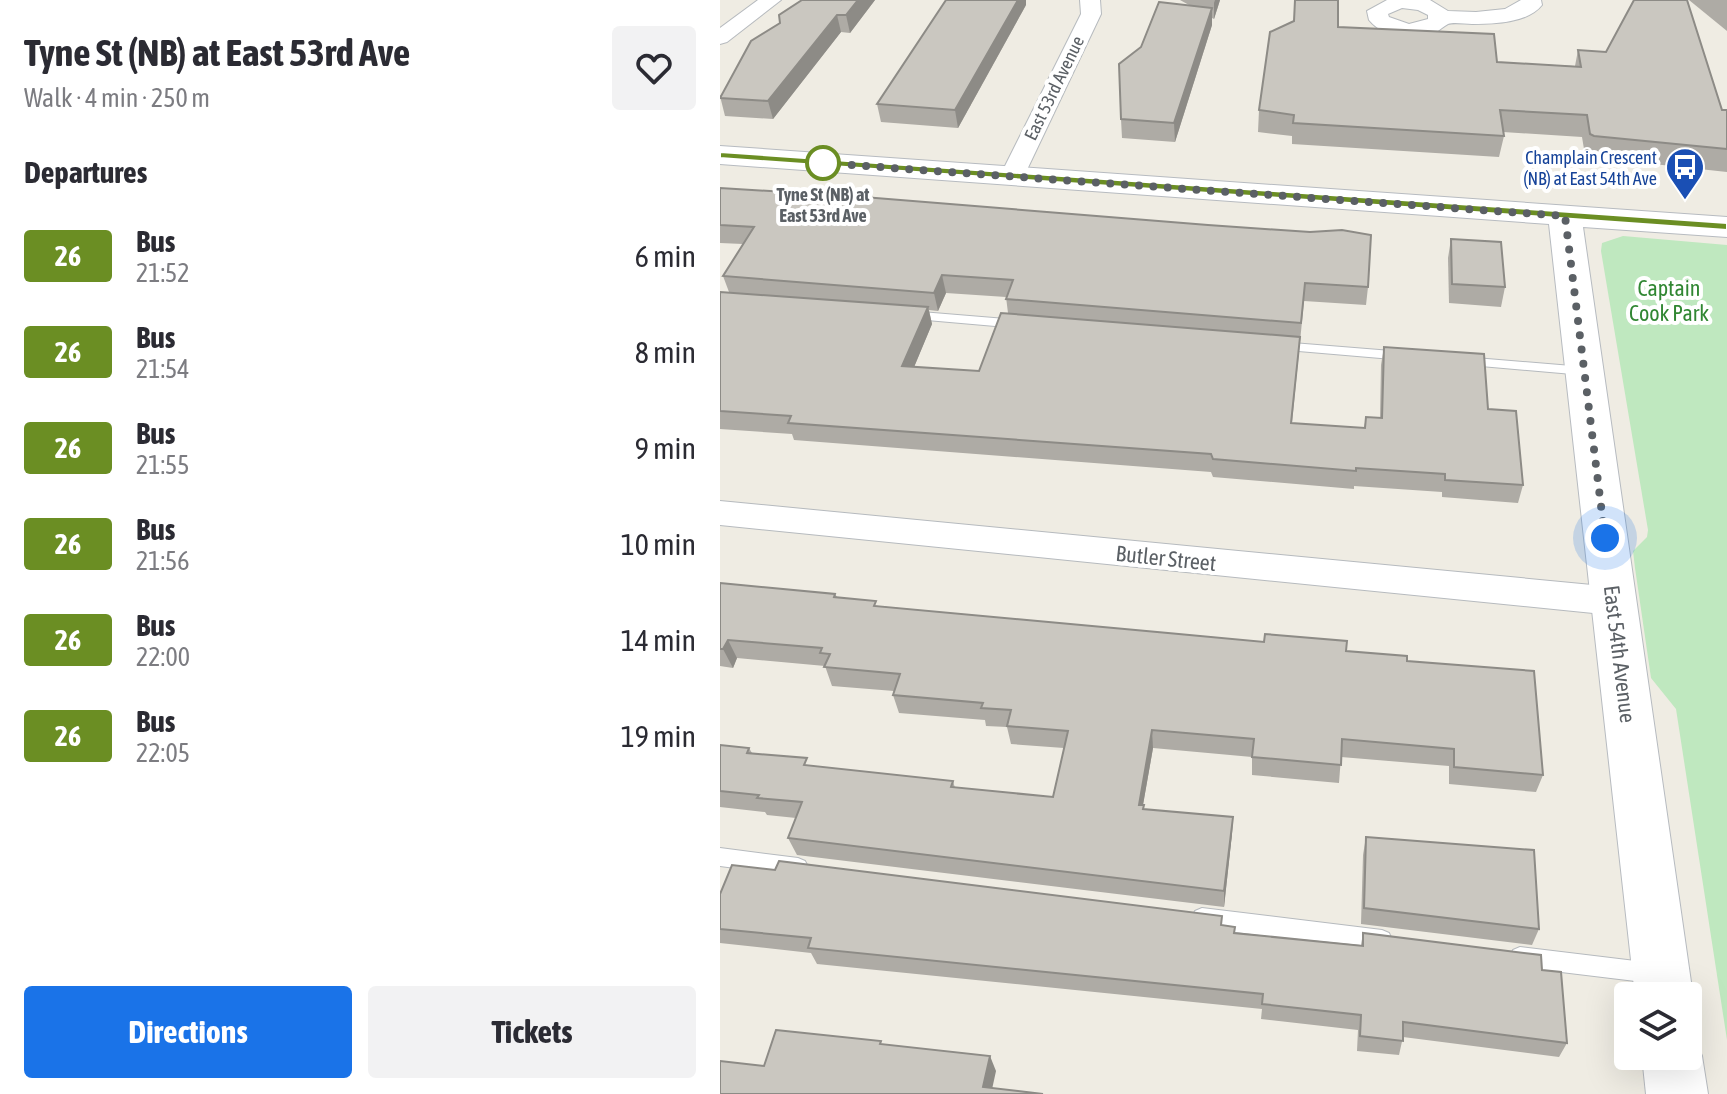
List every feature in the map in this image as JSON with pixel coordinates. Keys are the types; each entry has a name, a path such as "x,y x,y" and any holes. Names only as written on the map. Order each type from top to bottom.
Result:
{"street":[{"path":"720,38 771,0"},
{"name":"East 53rd Avenue","path":"1012,176 1091,14 1090,0"},
{"path":"1440,17 1494,18 1519,13 1532,5 1531,0"},
{"path":"720,155 1727,227"},
{"name":"East 54th Avenue","path":"1565,216 1663,982"},
{"name":"Butler Street","path":"720,513 1613,601"},
{"path":"1674,1070 1677,1094"}],"lane":[{"path":"893,314 1034,326"},
{"path":"1270,345 1427,358"},
{"path":"1442,360 1585,371"},
{"path":"720,857 815,869"},
{"path":"1178,915 1399,942"},
{"path":"1494,954 1647,982"}],"green space":[{"name":"Captain Cook Park","path":"1623,236 1727,245 1727,1040 1676,709 1651,678 1635,568 1633,551 1647,537 1648,530 1601,251 1602,243"}],"building":[{"path":"802,0 858,0 846,15 837,15 768,101 720,98 751,41 780,23 779,15"},
{"path":"946,0 1018,0 955,110 877,104"},
{"path":"1295,0 1338,0 1338,27 1494,34 1497,62 1581,67 1578,50 1606,52 1634,0 1687,0 1722,110 1727,110 1727,149 1594,136 1590,134 1587,115 1500,110 1504,136 1293,123 1294,115 1259,110 1270,32 1294,21"},
{"path":"1159,2 1212,8 1174,123 1121,119 1119,64 1141,47"},
{"path":"720,188 1310,232 1342,230 1371,235 1368,287 1305,283 1301,323 1006,299 1013,280 942,275 934,293 723,276 754,227 720,225"},
{"path":"1451,239 1501,242 1505,287 1452,284"},
{"path":"720,292 928,307 902,366 979,371 1001,313 1300,337 1291,423 1365,428 1366,417 1382,418 1384,347 1484,354 1488,409 1516,411 1523,485 1445,480 1445,474 1356,468 1356,471 1213,459 1211,454 788,423 791,416 720,411"},
{"path":"720,583 835,594 834,597 876,601 874,606 1264,642 1265,634 1347,641 1346,651 1407,656 1407,661 1534,671 1543,775 1454,767 1454,749 1342,739 1341,765 1252,757 1254,739 1152,730 1139,805 1144,805 1143,809 1233,817 1224,891 788,838 802,802 720,791 720,745 749,748 747,753 807,758 804,765 953,781 951,787 1053,797 1068,731 1007,726 1011,710 981,708 983,703 893,695 900,674 824,667 830,654 820,653 822,648 728,640 720,649"},
{"path":"1366,837 1534,850 1539,929 1364,908"},
{"path":"779,861 1222,916 1221,925 1235,927 1234,933 1363,946 1363,933 1541,955 1542,970 1561,972 1567,1043 1403,1022 1403,1041 1360,1036 1361,1015 1262,1004 1263,994 808,948 811,938 720,929 720,894 732,865 775,870"},
{"path":"776,1030 990,1056 983,1087 1043,1094 720,1094 720,1061 764,1066"}],"bus line":[{"name":"26","path":"720,155 1727,227"}],"place":[{"name":"Tyne St (NB) at East 53rd Ave","path":"823,163"},
{"name":"Champlain Crescent (NB) at East 54th Ave","path":"1685,201"}],"route":[{"path":"823,163 1565,216 1605,538"}]}
